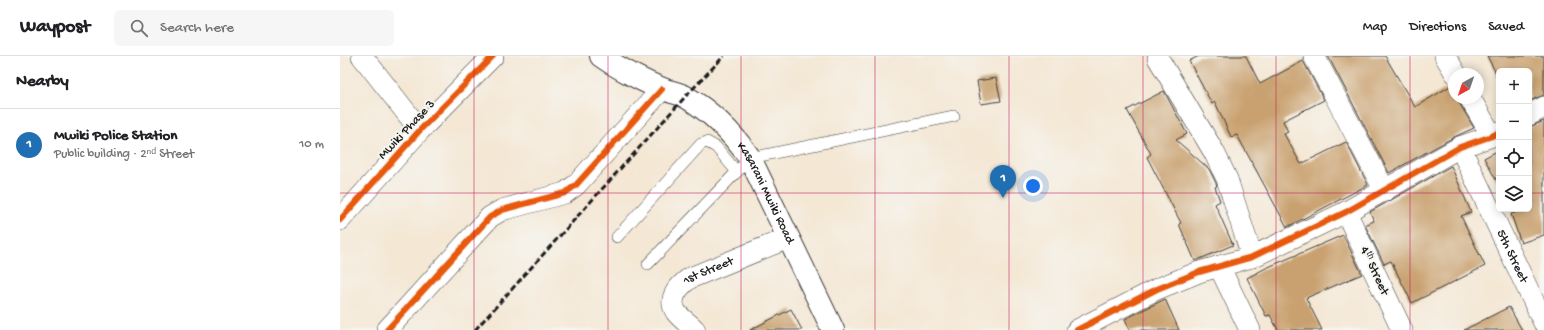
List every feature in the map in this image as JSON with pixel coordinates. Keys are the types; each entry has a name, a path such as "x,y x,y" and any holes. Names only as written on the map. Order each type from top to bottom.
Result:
{"main road":[{"name":"Kasarani Mwiki Road","path":"607,58 662,89 685,97 704,110 736,139 743,165 788,238 833,330"}],"street":[{"path":"362,56 420,130"},
{"name":"Mwiki Phase 3","path":"340,220 420,130 493,56"},
{"path":"1314,56 1384,191"},
{"path":"1446,56 1453,68"},
{"path":"1158,58 1214,152 1226,179 1252,257"},
{"path":"387,330 490,217 502,210 565,193 576,185 662,89"},
{"path":"1077,330 1103,324 1131,301 1157,289 1199,272 1252,257 1346,212 1460,147 1495,134 1474,104"},
{"path":"1532,113 1544,107"},
{"name":"5th Street","path":"1460,147 1544,323"},
{"name":"4ᵗʰ Street","path":"1346,212 1402,330"},
{"name":"1st Street","path":"692,330 676,312 673,298 679,286 690,278 788,238"},
{"path":"1219,266 1250,330"}],"lane":[{"path":"648,264 743,165 954,116"},
{"path":"617,237 701,144 707,142 743,165"}],"building":[{"path":"1199,56 1246,56 1260,84 1303,61 1324,100 1283,121 1288,132 1284,134 1301,164 1346,142 1368,185 1287,227 1237,135 1231,137 1215,102 1212,104 1189,61"},
{"path":"1328,56 1385,56 1415,107 1448,87 1448,104 1460,104 1474,128 1454,137 1389,173"},
{"path":"1487,56 1544,56 1544,95 1532,100 1532,68 1496,68 1496,73"},
{"path":"996,78 1001,101 981,104 977,81"},
{"path":"1164,91 1187,134 1176,140 1209,169 1216,183 1217,186 1215,187 1220,201 1215,204 1233,245 1195,261 1179,224 1181,223 1147,157 1151,154 1127,110"},
{"path":"1544,121 1544,235 1521,243 1511,214 1515,213 1514,212 1532,212 1532,126"},
{"path":"1496,152 1496,180 1484,158"},
{"path":"1451,166 1471,212 1461,216 1485,266 1412,303 1391,261 1384,264 1365,225 1374,221 1370,212"},
{"path":"1343,235 1362,274 1306,298 1322,330 1278,330 1270,315 1266,316 1247,278 1266,268"},
{"path":"1165,299 1179,330 1130,330 1125,319"},
{"path":"1509,307 1522,330 1464,330"},
{"path":"791,309 802,330 750,330"}],"railway":[{"path":"475,330 685,97 724,56"}],"cycle path":[{"path":"340,220 420,130 493,56"},
{"path":"387,330 490,217 502,210 565,193 576,185 662,89"},
{"path":"1077,330 1157,289 1199,272 1252,257 1346,212 1460,147 1496,134"}],"place":[{"name":"Mwiki Police Station","path":"1003,198"}]}
